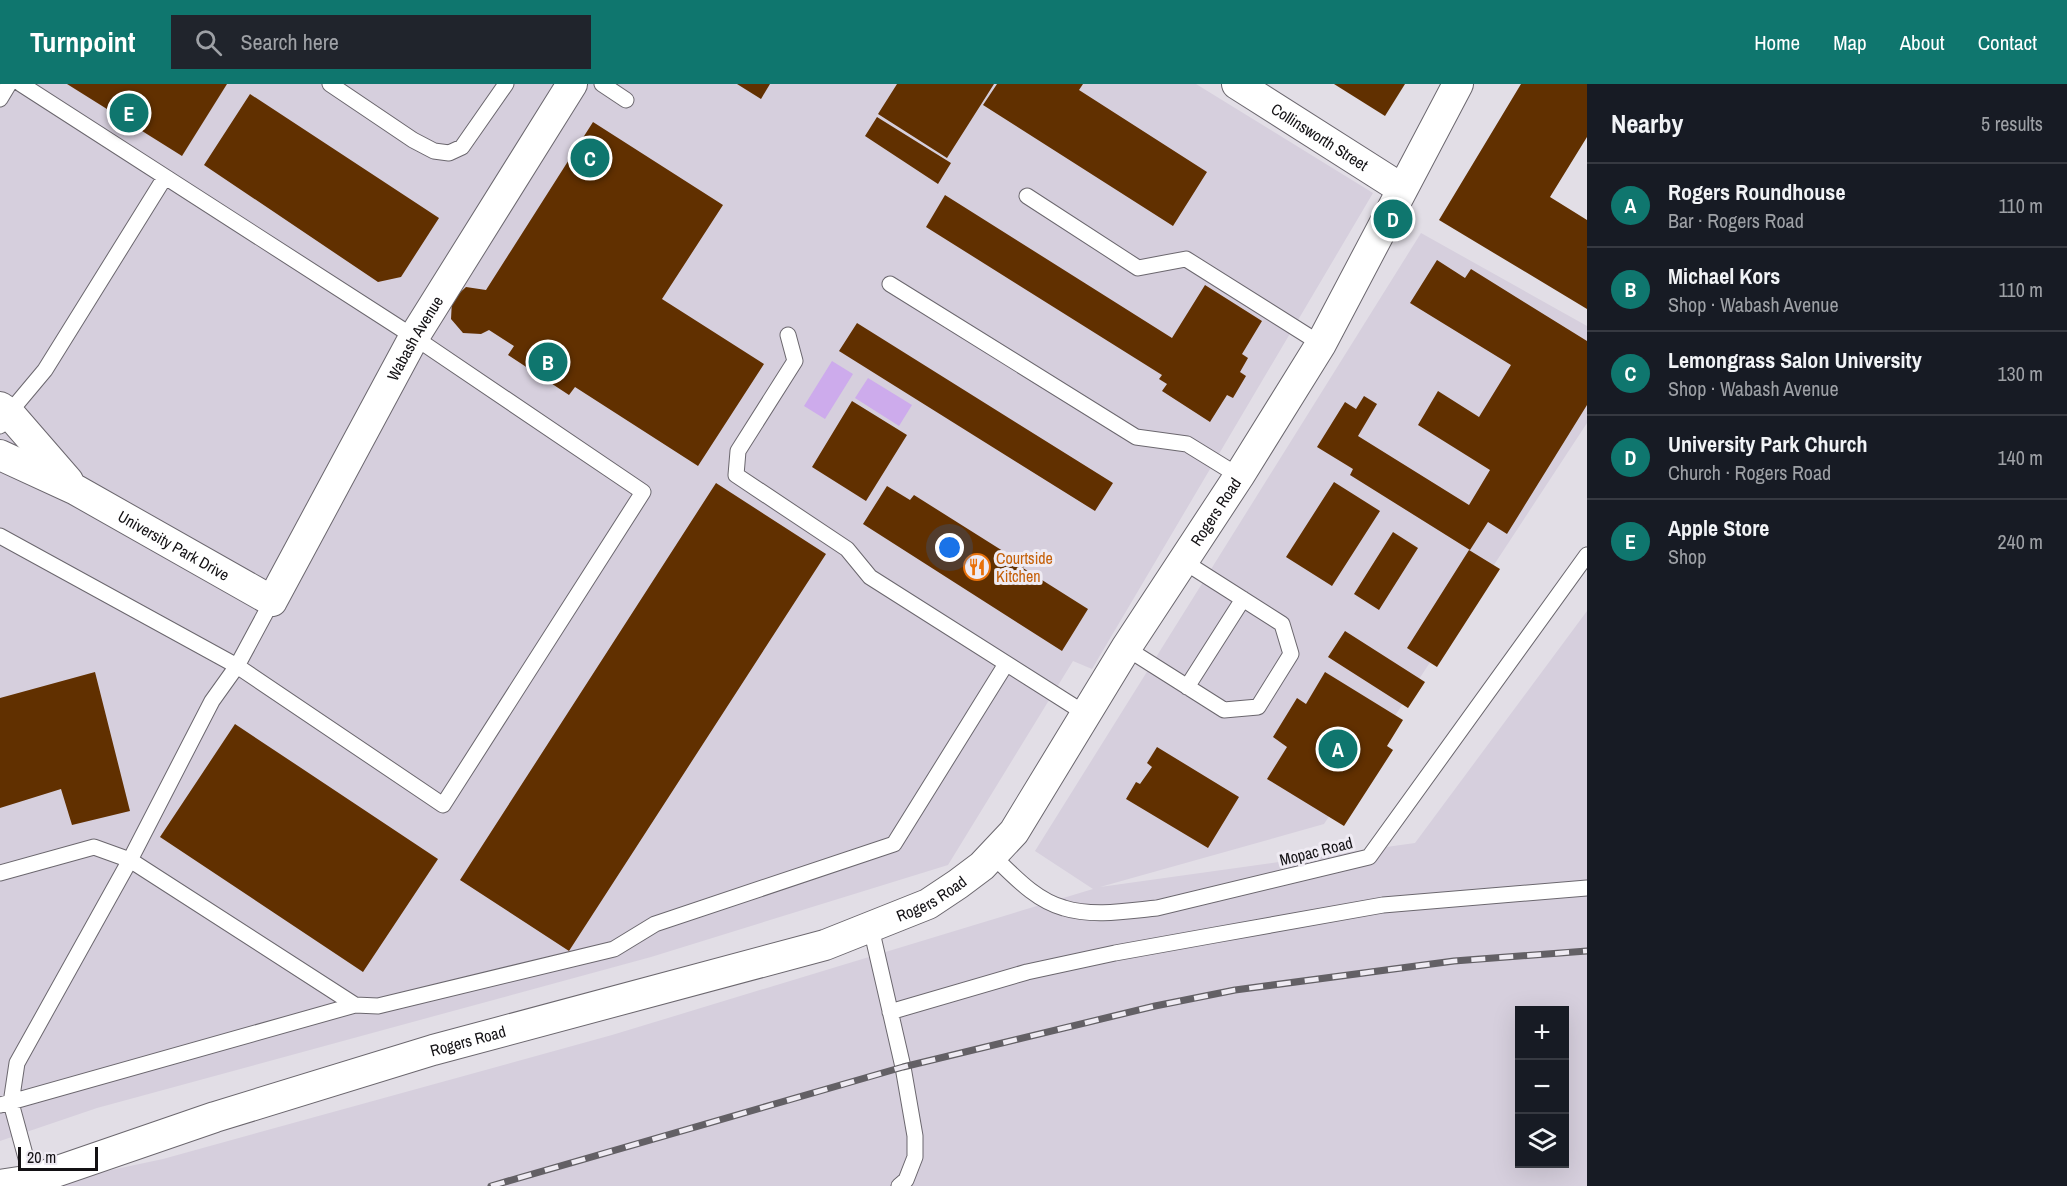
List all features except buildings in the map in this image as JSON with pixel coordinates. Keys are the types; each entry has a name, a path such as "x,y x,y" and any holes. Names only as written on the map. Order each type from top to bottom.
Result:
{"street":[{"name":"Wabash Avenue","path":"272,601 414,338 572,84"},
{"name":"Collinsworth Street","path":"1237,84 1402,189"},
{"name":"Rogers Road","path":"0,1185 32,1180 215,1117 433,1050 825,945 928,904 958,884 993,856 1014,832 1126,648 1239,476 1321,344 1458,84"},
{"name":"University Park Drive","path":"3,415 75,490"},
{"name":"University Park Drive","path":"0,455 75,490 272,601"}],"lane":[{"path":"0,99 9,84"},
{"path":"0,536 237,666 443,805 643,492 414,338 21,84"},
{"path":"330,84 413,140 434,151 449,153 462,147 506,84"},
{"path":"602,84 626,100"},
{"path":"3,415 45,369 165,177"},
{"path":"1027,196 1138,268 1186,259 1321,344"},
{"path":"890,284 1136,437 1187,444 1239,476"},
{"path":"788,335 795,361 738,451 736,475 847,549 870,577 1086,714"},
{"name":"Mopac Road","path":"993,856 1024,885 1044,899 1063,908 1083,912 1156,908 1369,857 1587,555"},
{"path":"1126,648 1224,710 1258,707 1291,654 1282,624 1183,561"},
{"path":"1187,687 1243,599"},
{"path":"32,1180 5,1104 17,1064 130,860 212,700 237,666 272,601"},
{"path":"5,1104 355,1005 378,1006 614,949 656,924 894,844 1006,664"},
{"path":"0,873 94,847 130,860 355,1005"},
{"path":"890,1012 1027,972 1115,953 1383,905 1587,888"},
{"path":"871,928 903,1066 915,1136 915,1157 906,1180 899,1186"}],"shaded area":[{"path":"0,84 1196,84 1373,193 1092,669 1073,661 948,865 651,957 97,1108 0,1141"},
{"path":"1421,233 1587,326 1587,423 1324,824 1100,887 1415,843 1587,611 1587,1186 36,1186 163,1159 612,1035 1093,889 1035,851"},
{"path":"832,361 853,374 825,419 804,406"},
{"path":"868,378 912,405 899,426 855,398"}],"railway":[{"path":"491,1186 903,1067 1155,1006 1235,990 1454,961 1587,951"}],"place":[{"name":"Apple Store","path":"129,113"},
{"name":"Lemongrass Salon University","path":"590,158"},
{"name":"University Park Church","path":"1393,219"},
{"name":"Michael Kors","path":"548,362"},
{"name":"Courtside Kitchen","path":"977,567"},
{"name":"Rogers Roundhouse","path":"1338,749"}]}
